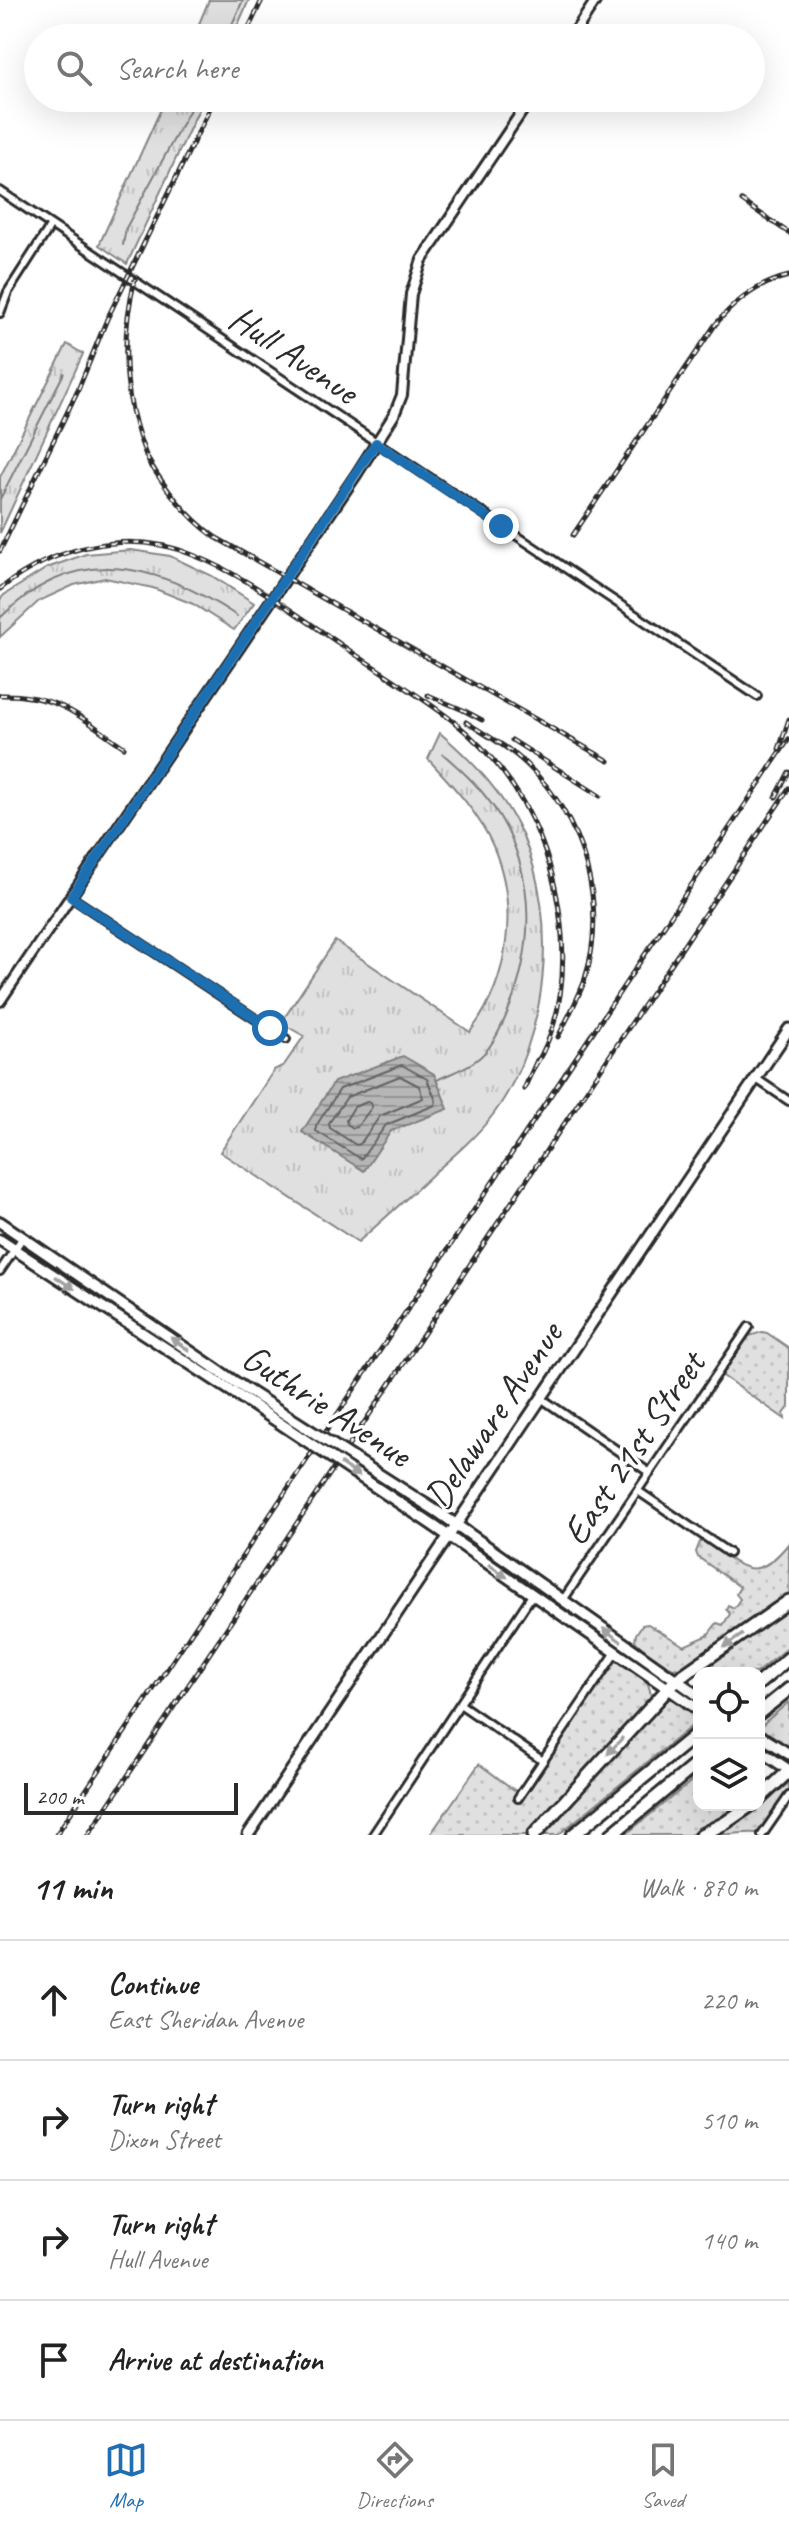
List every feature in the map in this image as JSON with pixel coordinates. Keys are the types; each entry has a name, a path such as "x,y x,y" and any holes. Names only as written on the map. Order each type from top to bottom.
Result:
{"highway":[{"path":"534,1835 672,1684 789,1601"},
{"path":"765,1678 789,1658"},
{"path":"765,1709 789,1689"},
{"path":"573,1835 693,1737"},
{"path":"611,1835 693,1767"},
{"path":"765,1793 789,1771"},
{"path":"701,1835 741,1811"}],"main road":[{"name":"Delaware Avenue","path":"248,1835 789,1029"},
{"name":"Guthrie Avenue","path":"0,1222 532,1595 616,1652 693,1693"},
{"name":"Guthrie Avenue","path":"0,1240 456,1524 563,1600 672,1684 693,1704"},
{"path":"765,1739 789,1754"},
{"path":"765,1754 789,1771"}],"street":[{"path":"580,24 596,0"},
{"path":"0,1001 394,415 402,395 411,294 422,260 522,112"},
{"name":"Hull Avenue","path":"0,191 757,696"},
{"path":"0,313 8,292 51,225"},
{"path":"71,897 286,1039"},
{"path":"755,1078 789,1101"},
{"path":"0,1271 23,1237"},
{"name":"East 21st Street","path":"563,1600 749,1327"},
{"path":"541,1397 650,1473"},
{"path":"638,1491 729,1553"},
{"path":"373,1835 532,1595"},
{"path":"518,1798 616,1652"},
{"path":"460,1704 543,1761"},
{"path":"762,1835 789,1796"}],"green space":[{"path":"209,0 249,0 238,24 199,24"},
{"path":"160,112 198,112 127,264 99,245"},
{"path":"67,344 83,354 0,533 0,477"},
{"path":"131,550 170,556 212,576 254,603 234,630 193,604 153,588 105,578 74,585 39,601 0,637 0,600 4,595 47,568 86,554"},
{"path":"440,733 498,793 523,837 534,870 544,941 537,1014 513,1082 489,1120 358,1242 220,1152 274,1070 284,1065 304,1036 281,1023 335,941 470,1032 483,1012 494,990 506,943 506,894 501,869 487,834 464,800 428,759"},
{"path":"762,1332 789,1348 789,1407 784,1414 785,1419 720,1374 749,1336"},
{"path":"700,1542 749,1568 767,1564 789,1543 789,1596 684,1670 677,1669 658,1660 635,1641 642,1625 648,1624 684,1646 707,1636 717,1623 723,1625 730,1614 726,1609 728,1605 734,1608 740,1599 736,1594 740,1587 698,1557 696,1552"},
{"path":"789,1607 789,1646 763,1667 708,1667"},
{"path":"619,1660 643,1676 650,1688 650,1703 529,1835 430,1835 479,1764 517,1792 513,1798 521,1803 614,1662"},
{"path":"672,1695 693,1709 693,1725 558,1835 541,1835"},
{"path":"789,1702 789,1750 765,1734 765,1722"},
{"path":"693,1780 693,1811 735,1811 690,1835 625,1835"},
{"path":"789,1783 789,1792 763,1830 715,1835 752,1811 765,1811 765,1801"}],"water":[{"path":"403,1056 434,1074 448,1109 391,1131 364,1171 302,1132 334,1082"}],"waterway":[{"path":"232,24 243,0"},
{"path":"123,245 126,228 188,112"},
{"path":"0,499 64,373"},
{"path":"0,618 29,594 58,578 87,570 116,568 146,573 176,583 237,616"},
{"path":"437,1080 475,1061 497,1035 522,967 527,916 526,890 520,865 500,817 474,783 443,754"}],"railway":[{"path":"251,24 262,0"},
{"path":"0,551 78,390 107,319 208,112"},
{"path":"742,201 789,233"},
{"path":"573,535 715,325 748,294 767,283 789,276"},
{"path":"135,279 127,327 127,374 135,421 151,467"},
{"path":"146,456 176,500 215,537 609,761"},
{"path":"0,589 43,562 92,546 143,543 193,555 270,596 426,701 477,742 516,790 530,816 552,873 558,903 563,952 561,987 549,1038 533,1069"},
{"path":"0,695 38,698 53,703 124,747"},
{"path":"428,695 482,720"},
{"path":"779,749 789,719"},
{"path":"466,722 512,752 546,786 563,810 586,865 594,923 591,953 584,982 558,1037"},
{"path":"56,1835 789,739"},
{"path":"512,740 600,796"},
{"path":"776,797 789,772"},
{"path":"88,1835 789,788"},
{"path":"524,1089 537,1060"}],"route":[{"path":"270,1028 71,897 376,443 501,526"}]}
